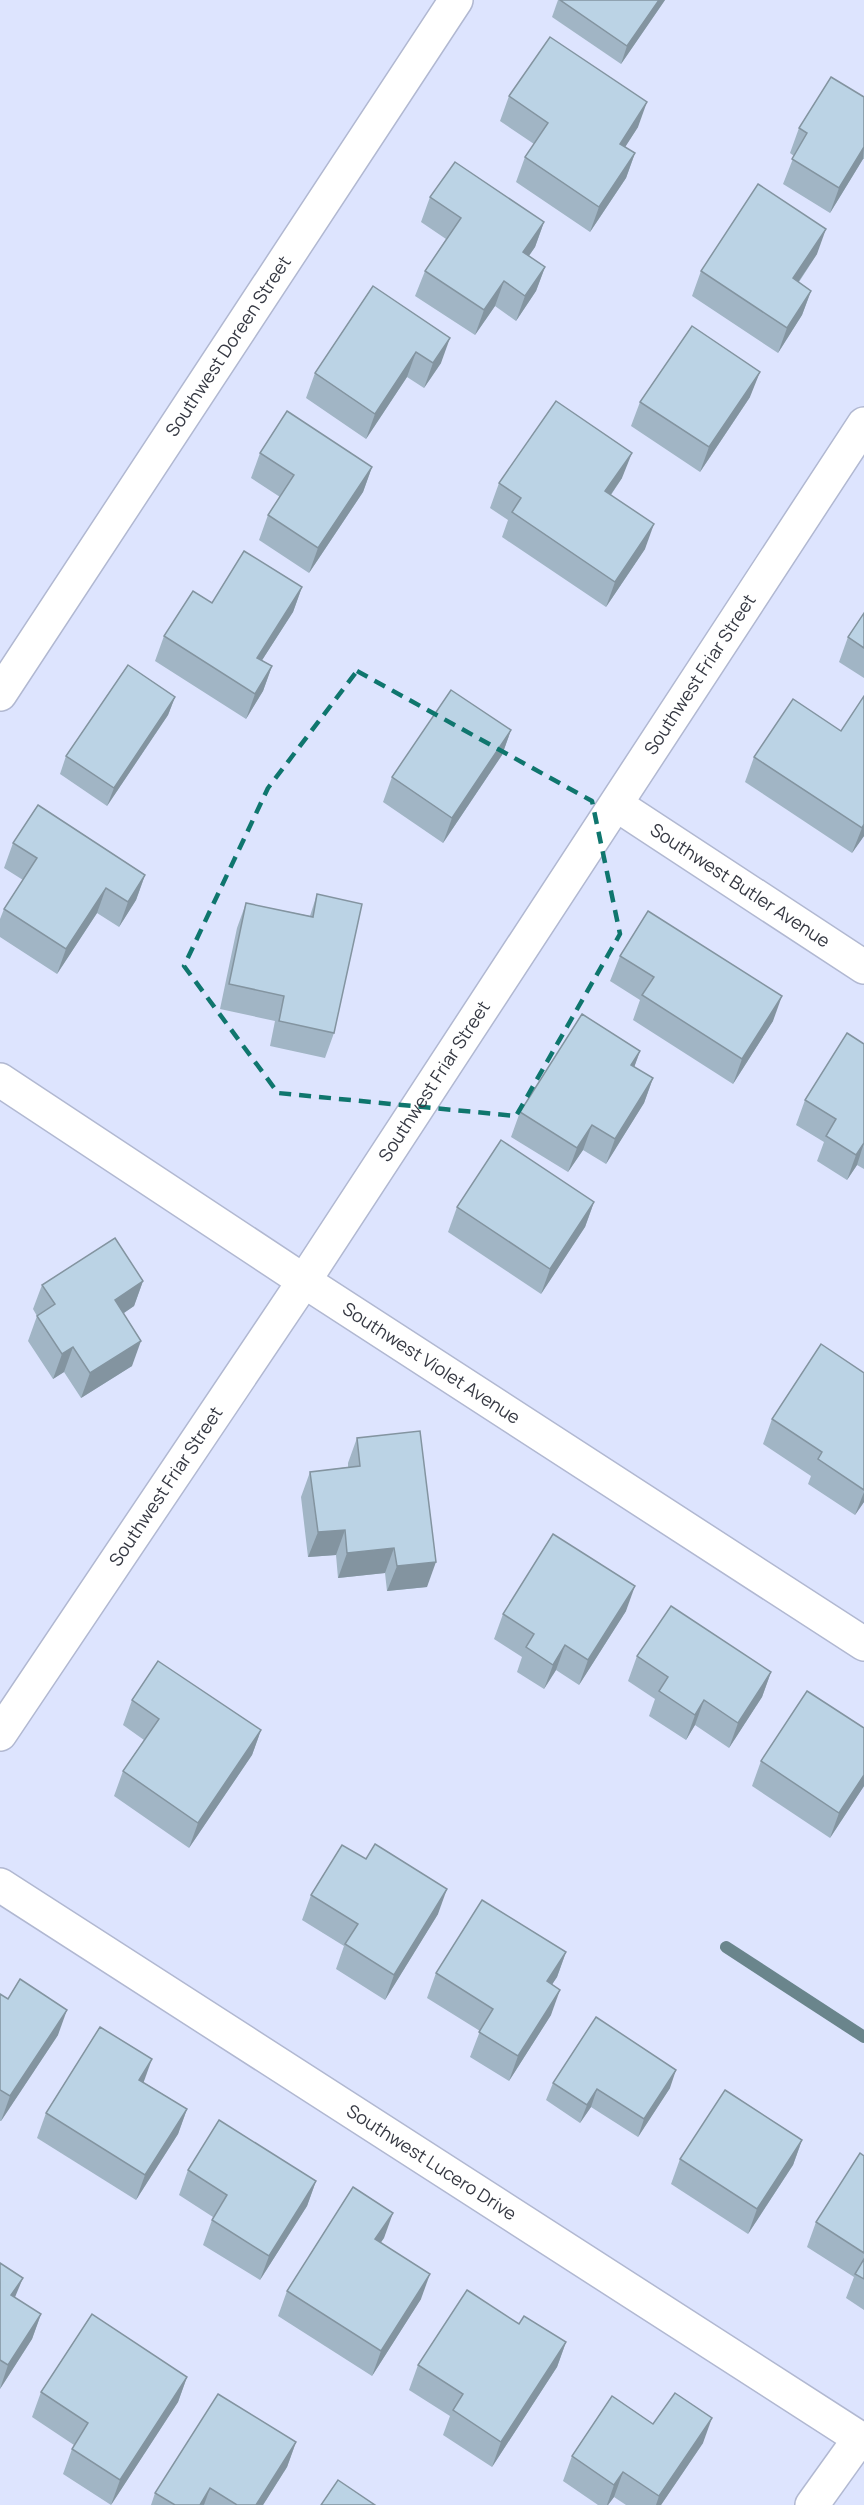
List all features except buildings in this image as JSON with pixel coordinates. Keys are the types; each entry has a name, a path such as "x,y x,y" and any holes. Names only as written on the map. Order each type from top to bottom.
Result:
{"street":[{"name":"Southwest Doreen Street","path":"0,694 456,0"},
{"name":"Southwest Friar Street","path":"0,1734 304,1281 864,424"},
{"name":"Southwest Butler Avenue","path":"617,805 864,967"},
{"name":"Southwest Violet Avenue","path":"0,1080 304,1281 864,1644"},
{"name":"Southwest Lucero Drive","path":"0,1885 862,2439"},
{"path":"812,2505 862,2439"}],"highlighted area":[{"path":"357,671 592,801 620,934 516,1116 278,1093 184,966 268,788"}],"waterway":[{"path":"726,1947 864,2037"}]}
